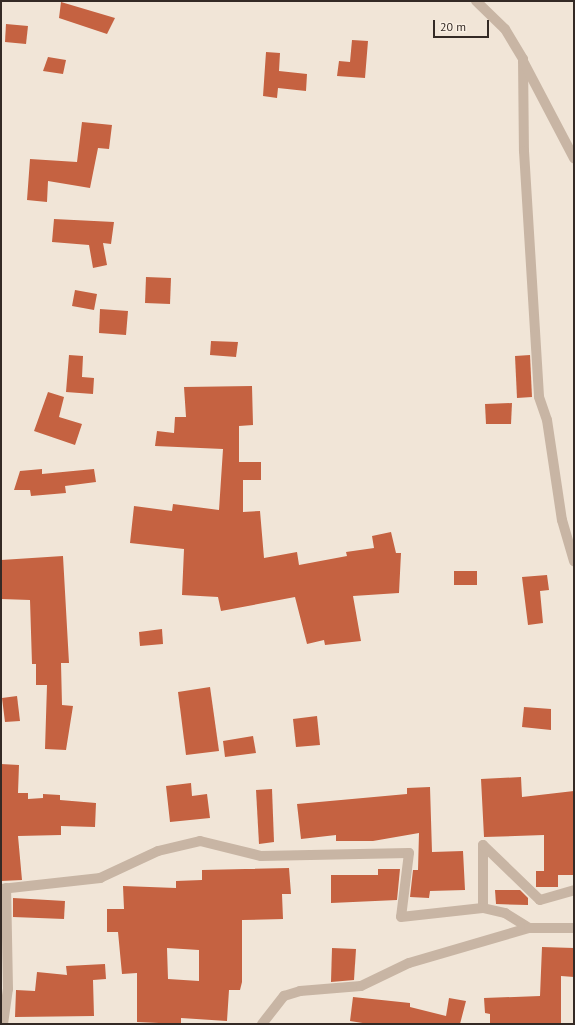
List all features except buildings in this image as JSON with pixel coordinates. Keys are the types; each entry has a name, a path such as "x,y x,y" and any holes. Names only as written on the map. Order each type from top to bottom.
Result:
{"street":[{"path":"476,1 504,29 522,59 574,158"},
{"path":"522,59 524,151 539,397 547,420 562,520 574,562"},
{"path":"3,1024 8,989 3,888 100,878 158,851 200,841 261,856 409,853 401,917 483,908 505,913 529,928"},
{"path":"483,908 483,845 540,900 574,890"},
{"path":"262,1024 284,996 300,991 361,986 409,963 529,928 574,928"}]}
